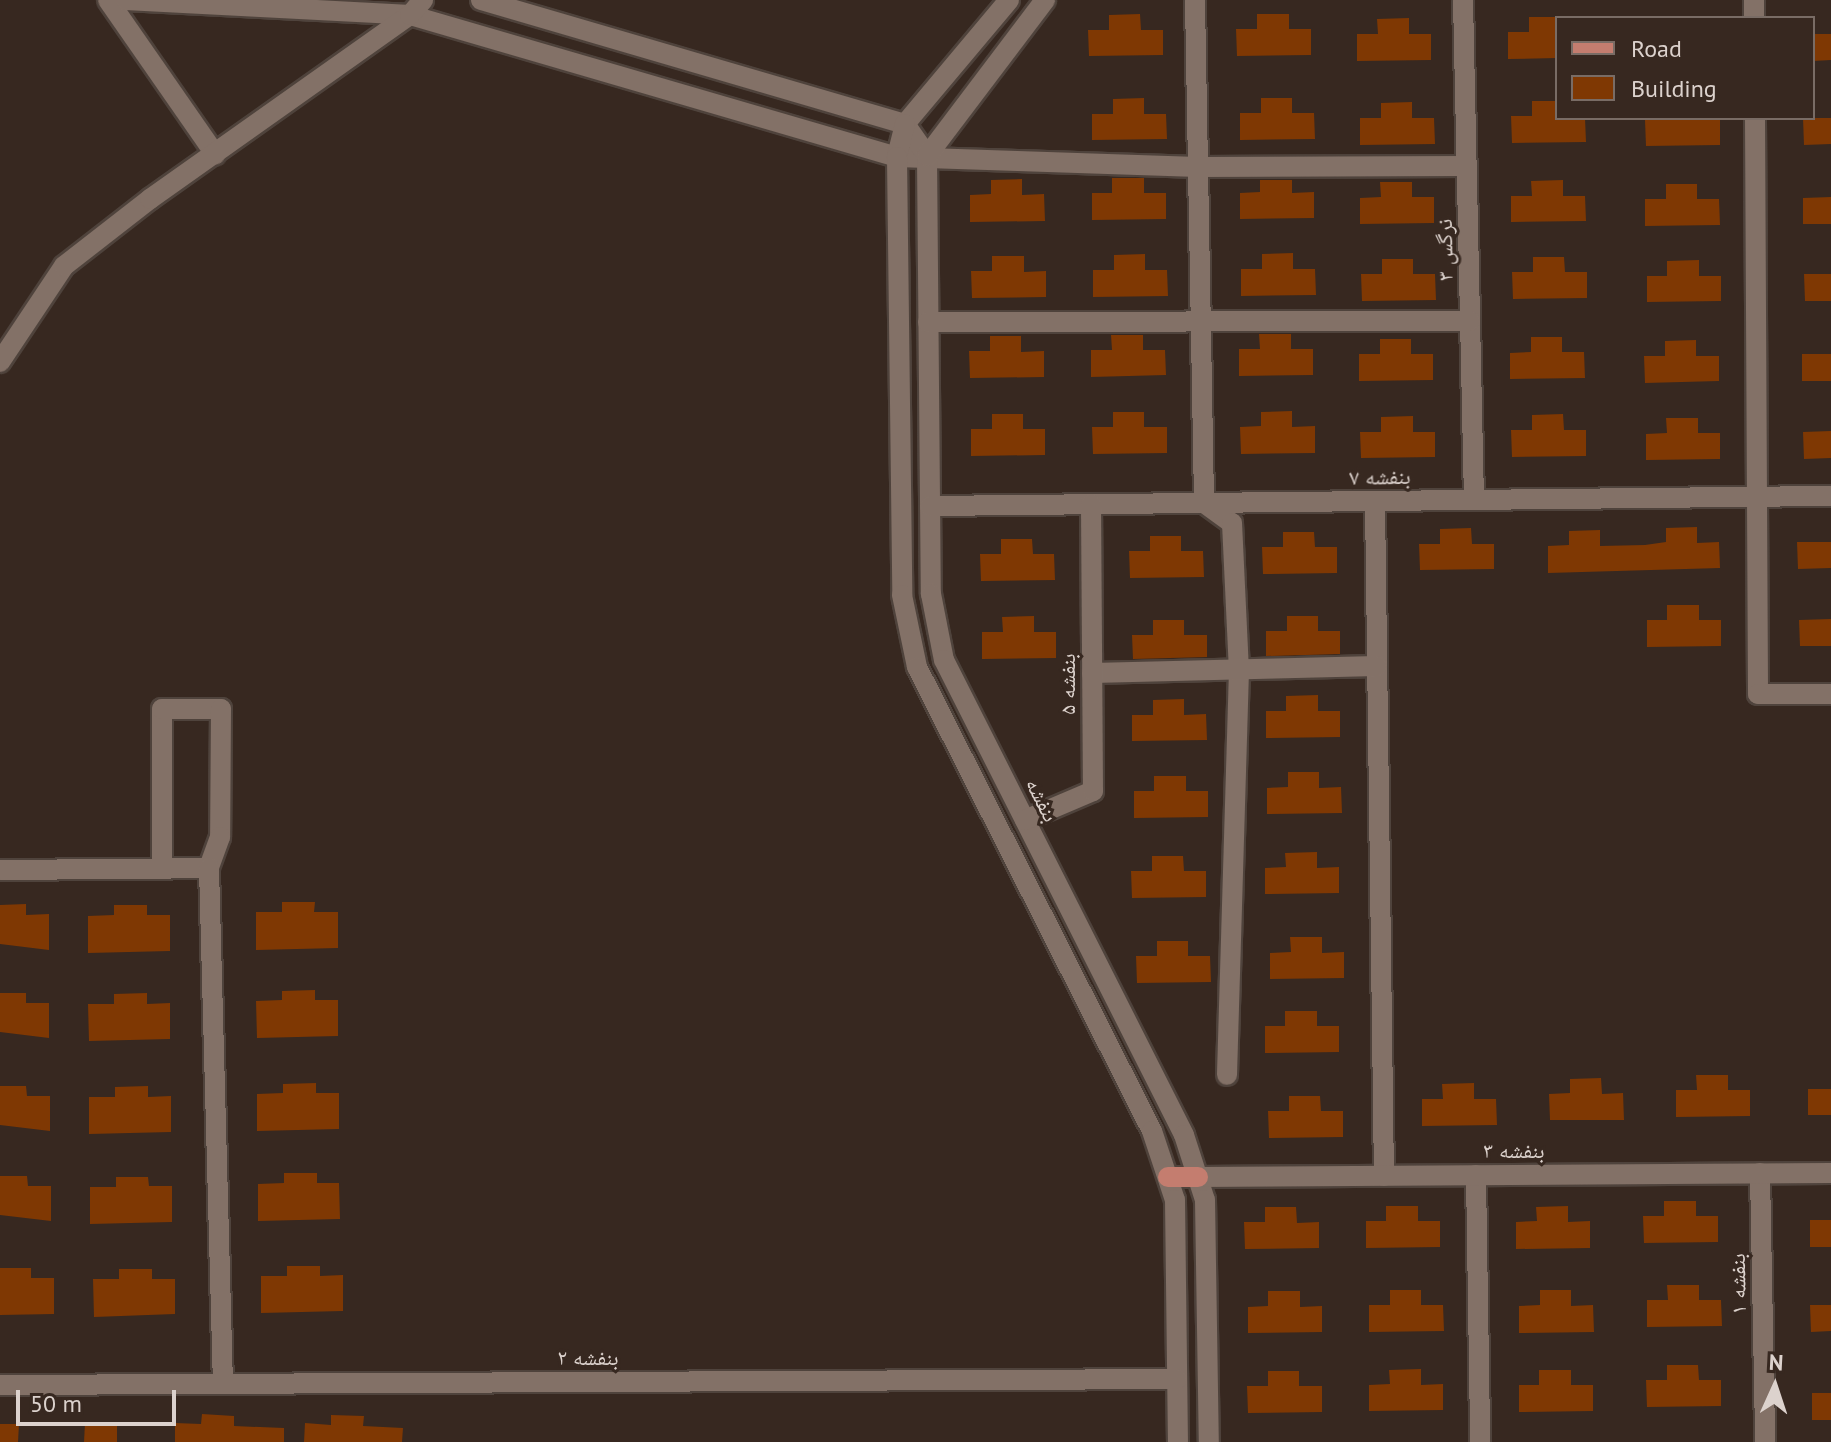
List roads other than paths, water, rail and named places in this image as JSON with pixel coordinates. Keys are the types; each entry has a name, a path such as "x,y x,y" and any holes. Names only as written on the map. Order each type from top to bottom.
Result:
{"main road":[{"path":"1168,1177 1198,1177"}],"street":[{"path":"108,0 215,154"},
{"path":"126,0 413,5 664,90 897,157 1198,167 1467,166"},
{"path":"481,0 905,124 927,156"},
{"path":"1009,0 905,124 897,157 902,595 917,667 1152,1131 1168,1177 1175,1200 1178,1442"},
{"path":"927,156 1045,0"},
{"path":"1195,0 1204,503 1232,523 1239,670 1227,1075"},
{"name":"نرگس ۳","path":"1463,0 1474,500"},
{"path":"0,362 64,266 413,5"},
{"path":"664,90 673,58"},
{"path":"1755,120 1758,694 1831,694"},
{"name":"بنفشه","path":"927,156 931,594 944,660 1184,1135 1205,1200 1209,1442"},
{"path":"928,322 1470,321"},
{"name":"بنفشه ۷","path":"930,506 1831,496"},
{"path":"1375,501 1384,1176"},
{"name":"بنفشه ۵","path":"1025,820 1093,791 1091,504"},
{"path":"1092,673 1377,666"},
{"path":"162,869 162,709 221,709 220,837 209,868 223,1384"},
{"path":"0,870 209,868"},
{"name":"بنفشه ۱","path":"1760,1173 1765,1442"},
{"name":"بنفشه ۳","path":"1198,1177 1831,1173"},
{"path":"1476,1175 1480,1442"},
{"name":"بنفشه ۲","path":"0,1385 1177,1379"}]}
